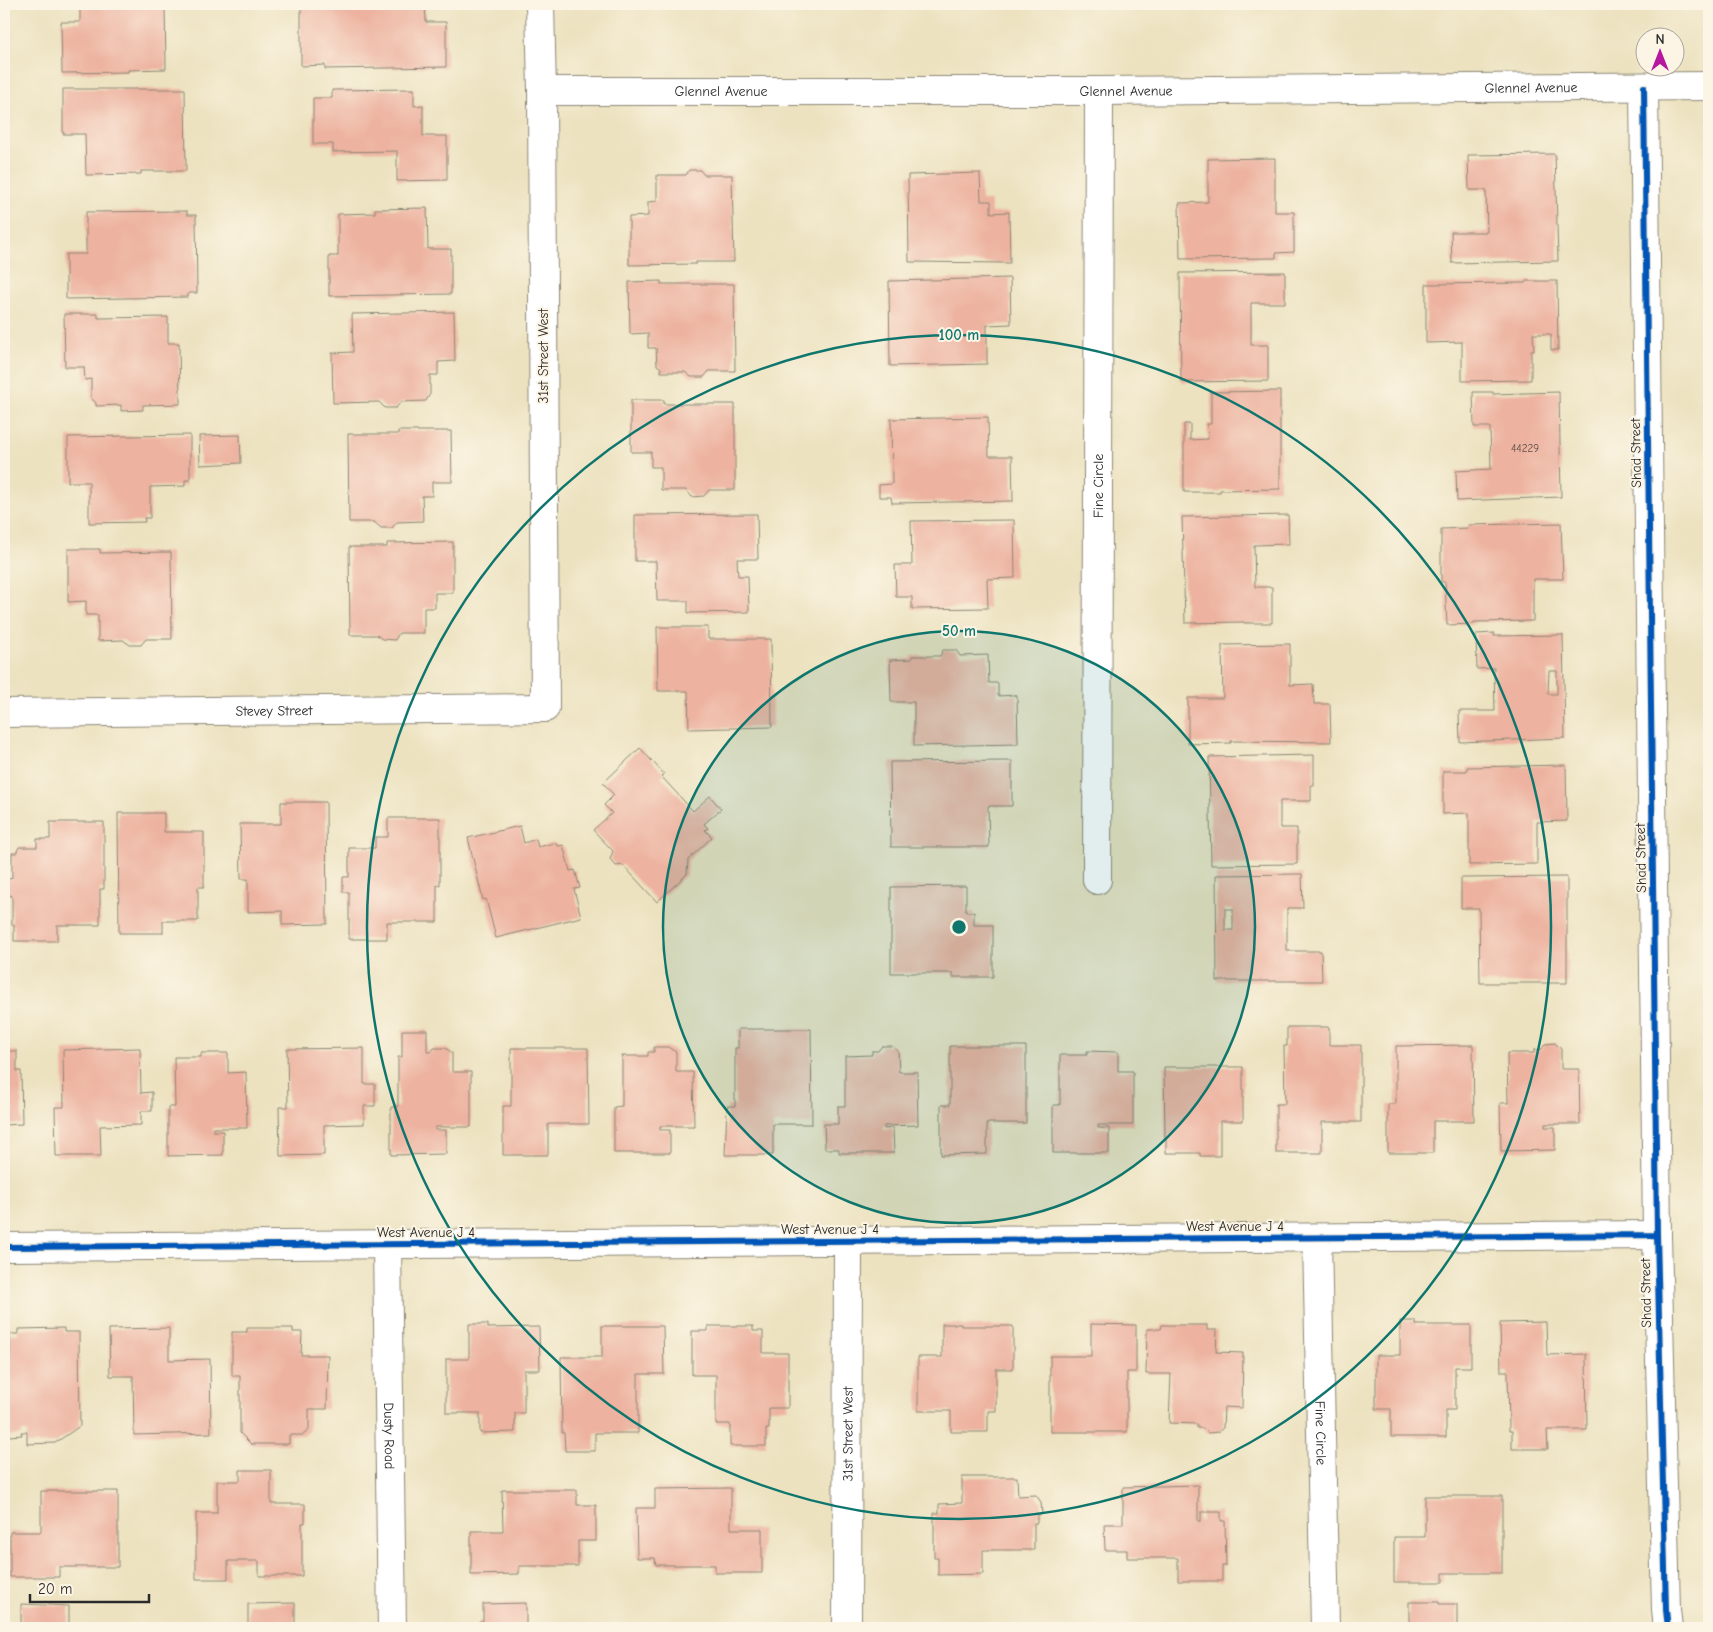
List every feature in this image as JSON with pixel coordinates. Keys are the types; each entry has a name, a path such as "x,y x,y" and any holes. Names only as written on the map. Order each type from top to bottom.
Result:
{"street":[{"name":"31st Street West","path":"540,4 545,708"},
{"name":"Glennel Avenue","path":"542,90 1099,91 1709,86"},
{"name":"Shad Street","path":"1644,87 1657,1235 1668,1628"},
{"name":"Fine Circle","path":"1097,880 1099,91"},
{"name":"Stevey Street","path":"4,713 545,708"},
{"name":"West Avenue J 4","path":"4,1247 1657,1235"},
{"name":"Fine Circle","path":"1318,1238 1325,1628"},
{"name":"31st Street West","path":"846,1628 848,1241"},
{"name":"Dusty Road","path":"387,1244 392,1628"}],"building":[{"path":"89,4 165,4 166,69 128,70 128,72 62,73 61,22 80,22 80,7 89,7"},
{"path":"301,4 425,4 426,22 446,22 446,67 325,69 325,65 301,66"},
{"path":"63,89 185,89 186,171 141,171 141,174 86,175 85,134 63,134"},
{"path":"414,89 414,106 423,105 423,136 447,136 447,180 397,181 397,151 333,152 333,144 313,144 313,98 332,98 332,90"},
{"path":"1555,154 1558,261 1452,263 1451,232 1487,232 1486,190 1469,190 1468,155"},
{"path":"1275,158 1275,212 1294,212 1294,252 1276,253 1276,258 1180,259 1179,203 1208,202 1208,159"},
{"path":"689,170 700,170 704,175 732,175 734,262 629,265 629,217 648,216 648,202 657,201 657,175 686,175"},
{"path":"980,173 981,201 991,201 991,213 1009,212 1010,263 909,262 908,175"},
{"path":"427,208 428,249 451,249 451,294 329,296 329,256 338,256 338,214 375,213 375,209"},
{"path":"187,211 187,215 196,215 197,293 188,293 188,297 66,299 66,254 86,254 86,212"},
{"path":"1285,272 1285,303 1251,303 1251,345 1268,345 1268,381 1181,382 1180,273"},
{"path":"1010,278 1011,324 987,325 987,364 890,366 889,281"},
{"path":"661,281 661,284 734,284 735,371 709,371 704,377 691,377 685,372 661,372 661,368 657,365 656,348 648,348 648,333 630,334 629,282"},
{"path":"1526,281 1557,281 1558,350 1551,350 1551,334 1533,334 1534,350 1531,350 1531,380 1462,381 1462,342 1426,343 1426,284 1526,283"},
{"path":"454,312 455,361 438,362 438,375 430,375 430,394 426,401 401,402 396,408 385,408 379,402 333,403 332,353 353,352 352,314"},
{"path":"64,314 98,314 98,318 168,317 168,343 179,343 180,404 143,405 143,410 121,411 121,405 96,406 96,403 91,398 91,379 85,380 84,367 65,367"},
{"path":"1280,391 1280,489 1184,492 1184,424 1190,424 1190,440 1208,439 1207,424 1211,424 1211,392"},
{"path":"1473,392 1493,392 1493,394 1559,392 1561,497 1457,501 1456,471 1491,469 1490,427 1474,427"},
{"path":"631,400 664,400 664,404 735,404 735,490 709,490 704,496 692,497 686,490 661,490 661,467 651,467 651,452 631,452"},
{"path":"988,417 989,456 1012,456 1013,501 892,503 891,497 879,497 879,485 892,484 891,419"},
{"path":"398,431 451,431 452,482 432,482 432,496 422,496 423,521 397,522 392,528 381,528 374,522 349,522 348,434 398,434"},
{"path":"190,435 190,480 185,480 185,486 150,487 150,518 144,518 145,522 89,523 89,482 68,482 68,437"},
{"path":"240,435 241,463 200,465 199,436"},
{"path":"757,514 758,559 737,559 738,576 748,576 749,612 688,613 688,601 657,601 656,561 635,561 635,515"},
{"path":"1288,515 1289,544 1254,545 1255,587 1272,587 1272,623 1185,623 1182,517"},
{"path":"1014,520 1015,578 987,579 988,608 912,609 912,597 896,597 895,565 912,565 911,521"},
{"path":"1561,523 1563,579 1533,579 1533,621 1474,622 1474,624 1447,625 1445,582 1441,582 1441,529 1469,528 1468,525"},
{"path":"453,542 453,593 435,593 435,608 424,608 424,633 399,633 395,640 382,639 377,635 350,635 349,547 387,547 387,543"},
{"path":"68,549 100,549 100,553 171,552 172,639 146,639 141,645 130,645 123,640 98,641 98,615 86,615 86,601 68,602"},
{"path":"657,627 708,627 708,639 771,639 772,727 689,729 688,691 658,691"},
{"path":"1494,633 1494,636 1563,635 1565,738 1460,742 1459,711 1495,711 1494,668 1477,669 1476,634","holes":["1549,671 1557,671 1557,694 1548,694"]},
{"path":"1290,644 1290,685 1313,684 1314,704 1330,704 1331,742 1231,741 1231,743 1188,744 1188,698 1223,698 1222,645"},
{"path":"943,650 956,650 960,656 988,655 989,683 998,683 998,696 1017,695 1018,744 914,746 914,702 891,702 890,660 912,659 912,656 940,656"},
{"path":"640,748 664,774 661,776 693,811 710,796 721,809 704,824 708,828 705,830 712,837 688,860 687,874 657,902 623,865 616,866 610,859 613,851 593,830 612,813 604,805 614,795 603,783"},
{"path":"1314,755 1314,785 1311,785 1311,801 1280,801 1280,828 1297,828 1297,864 1211,865 1209,757"},
{"path":"1012,761 1012,806 988,806 989,847 891,847 890,762"},
{"path":"1566,765 1567,821 1537,822 1537,864 1469,865 1469,813 1443,814 1443,771 1467,771 1467,767"},
{"path":"281,802 326,802 327,924 282,925 282,911 248,912 248,879 241,879 240,824 281,824"},
{"path":"118,813 164,813 164,832 204,832 204,887 198,887 198,921 163,921 163,933 119,933"},
{"path":"388,818 440,818 440,885 437,885 437,922 387,922 387,939 349,939 349,892 343,892 343,877 349,877 349,848 375,848 375,837 388,837"},
{"path":"50,822 104,822 104,889 100,889 100,925 57,925 57,941 14,941 12,896 5,893 6,880 12,878 12,853 16,853 19,847 37,847 37,839 50,839"},
{"path":"520,826 524,843 536,839 538,847 554,843 559,846 563,845 570,871 575,870 580,888 574,889 581,917 496,938 486,899 483,900 468,838"},
{"path":"1302,874 1303,908 1287,908 1287,951 1321,951 1322,981 1217,981 1216,875","holes":["1225,909 1233,909 1233,930 1225,930"]},
{"path":"1567,877 1567,983 1480,983 1479,908 1461,908 1461,878"},
{"path":"966,886 966,912 974,912 974,925 993,925 993,977 953,977 953,973 891,973 891,887"},
{"path":"1287,1027 1329,1027 1329,1045 1361,1045 1361,1122 1322,1122 1322,1153 1276,1153 1276,1104 1285,1104 1284,1046 1287,1046"},
{"path":"738,1029 811,1029 812,1124 773,1124 773,1155 725,1155 727,1106 735,1106 735,1048 738,1048"},
{"path":"402,1030 427,1030 427,1052 431,1052 434,1048 446,1048 452,1053 452,1072 471,1072 471,1127 435,1127 435,1130 446,1130 446,1154 391,1155 391,1107 398,1107 398,1057 402,1057"},
{"path":"1555,1043 1561,1049 1561,1069 1579,1069 1580,1124 1545,1124 1545,1127 1555,1127 1555,1150 1501,1151 1500,1103 1508,1103 1507,1053 1534,1053 1534,1050 1542,1049 1545,1044"},
{"path":"1473,1045 1474,1121 1433,1121 1433,1153 1388,1153 1388,1104 1396,1104 1396,1046"},
{"path":"882,1046 892,1046 898,1051 899,1072 917,1072 918,1125 884,1126 884,1129 893,1128 894,1153 839,1153 839,1149 825,1149 824,1124 838,1124 838,1106 845,1106 845,1056 872,1055 872,1051 878,1051"},
{"path":"950,1046 1026,1046 1026,1123 987,1123 987,1154 941,1155 941,1105 950,1105"},
{"path":"654,1047 668,1047 676,1052 676,1072 693,1072 694,1126 660,1126 660,1130 670,1130 670,1153 614,1153 614,1107 622,1106 622,1056 648,1056 648,1052 654,1052"},
{"path":"140,1048 141,1093 152,1092 152,1111 141,1111 141,1125 100,1126 101,1156 56,1156 55,1107 64,1107 63,1050"},
{"path":"364,1048 364,1084 375,1084 375,1106 364,1106 364,1124 324,1125 324,1155 280,1156 279,1107 288,1107 287,1049"},
{"path":"511,1048 588,1048 589,1124 548,1124 548,1155 503,1155 503,1106 511,1106"},
{"path":"4,1051 17,1051 17,1071 21,1071 22,1124 4,1125"},
{"path":"1087,1051 1118,1052 1118,1071 1133,1071 1133,1125 1098,1125 1098,1128 1109,1128 1109,1153 1053,1153 1053,1105 1060,1105 1060,1055 1087,1055"},
{"path":"201,1053 228,1053 228,1073 246,1072 247,1128 213,1128 213,1131 223,1131 223,1155 168,1156 168,1107 175,1107 174,1057 201,1057"},
{"path":"1164,1067 1243,1067 1243,1121 1220,1121 1220,1156 1200,1156 1200,1153 1166,1153"},
{"path":"1400,1321 1416,1321 1416,1325 1471,1325 1471,1367 1455,1367 1455,1410 1446,1410 1446,1437 1391,1437 1391,1409 1376,1409 1376,1355 1400,1355"},
{"path":"1546,1322 1547,1355 1586,1354 1587,1430 1547,1430 1548,1449 1512,1449 1512,1431 1509,1431 1508,1372 1501,1372 1500,1323"},
{"path":"469,1324 488,1324 488,1328 539,1327 540,1370 524,1370 524,1413 515,1413 515,1432 480,1433 480,1413 446,1413 446,1359 469,1359"},
{"path":"942,1324 1013,1326 1013,1369 996,1369 996,1411 988,1411 988,1432 951,1432 951,1411 918,1411 918,1357 942,1357"},
{"path":"1091,1324 1136,1325 1136,1372 1127,1372 1127,1432 1050,1432 1050,1356 1091,1356"},
{"path":"1162,1325 1207,1325 1207,1330 1217,1330 1216,1352 1243,1353 1242,1408 1224,1407 1223,1428 1218,1432 1208,1433 1203,1428 1197,1428 1197,1424 1169,1423 1171,1374 1146,1374 1147,1329 1161,1329"},
{"path":"602,1326 663,1326 664,1374 638,1374 638,1433 595,1433 595,1451 565,1451 564,1433 562,1433 561,1357 602,1357"},
{"path":"708,1326 753,1326 753,1331 763,1331 763,1353 788,1353 788,1408 769,1408 769,1429 766,1429 766,1446 730,1446 730,1424 716,1424 716,1375 692,1375 692,1331 708,1331"},
{"path":"64,1328 64,1332 79,1332 80,1426 55,1443 27,1444 27,1432 21,1432 22,1435 9,1436 4,1431 4,1356 10,1356 10,1334 18,1334 18,1329"},
{"path":"169,1328 169,1360 210,1359 211,1433 134,1435 133,1376 110,1376 109,1329"},
{"path":"247,1328 293,1328 293,1332 302,1332 301,1355 328,1355 327,1409 309,1409 309,1430 303,1435 289,1435 289,1444 251,1444 240,1433 240,1376 232,1376 232,1332 247,1332"},
{"path":"240,1470 271,1470 271,1504 305,1504 305,1523 302,1523 302,1576 259,1576 259,1561 228,1561 228,1579 196,1579 196,1513 217,1513 217,1481 240,1481"},
{"path":"962,1477 1017,1477 1018,1496 1036,1495 1041,1502 1042,1514 1037,1516 1037,1523 1034,1523 1034,1550 983,1550 983,1574 938,1575 938,1558 934,1558 934,1513 939,1513 939,1504 962,1503"},
{"path":"1198,1485 1198,1521 1201,1521 1201,1512 1221,1512 1221,1521 1225,1521 1226,1566 1222,1566 1222,1581 1178,1581 1178,1558 1127,1558 1127,1550 1105,1550 1104,1524 1123,1524 1123,1487"},
{"path":"731,1488 731,1529 762,1529 762,1573 715,1573 715,1565 656,1565 655,1558 637,1558 636,1508 655,1508 655,1489"},
{"path":"502,1490 577,1490 577,1505 596,1505 596,1541 578,1541 578,1566 519,1566 519,1574 471,1575 471,1531 503,1531"},
{"path":"41,1491 118,1491 118,1567 59,1567 59,1577 10,1577 10,1532 41,1532"},
{"path":"1425,1496 1502,1496 1502,1573 1443,1573 1443,1582 1394,1582 1394,1537 1425,1537"},
{"path":"1409,1602 1457,1604 1457,1628 1409,1628"},
{"path":"295,1603 295,1628 248,1628 248,1604"},
{"path":"526,1603 526,1628 479,1628 479,1621 483,1621 483,1604"},
{"path":"21,1604 69,1606 69,1628 21,1628"}],"cycle path":[{"path":"1644,87 1657,1235 1668,1628"},
{"path":"4,1247 1657,1235"}]}
